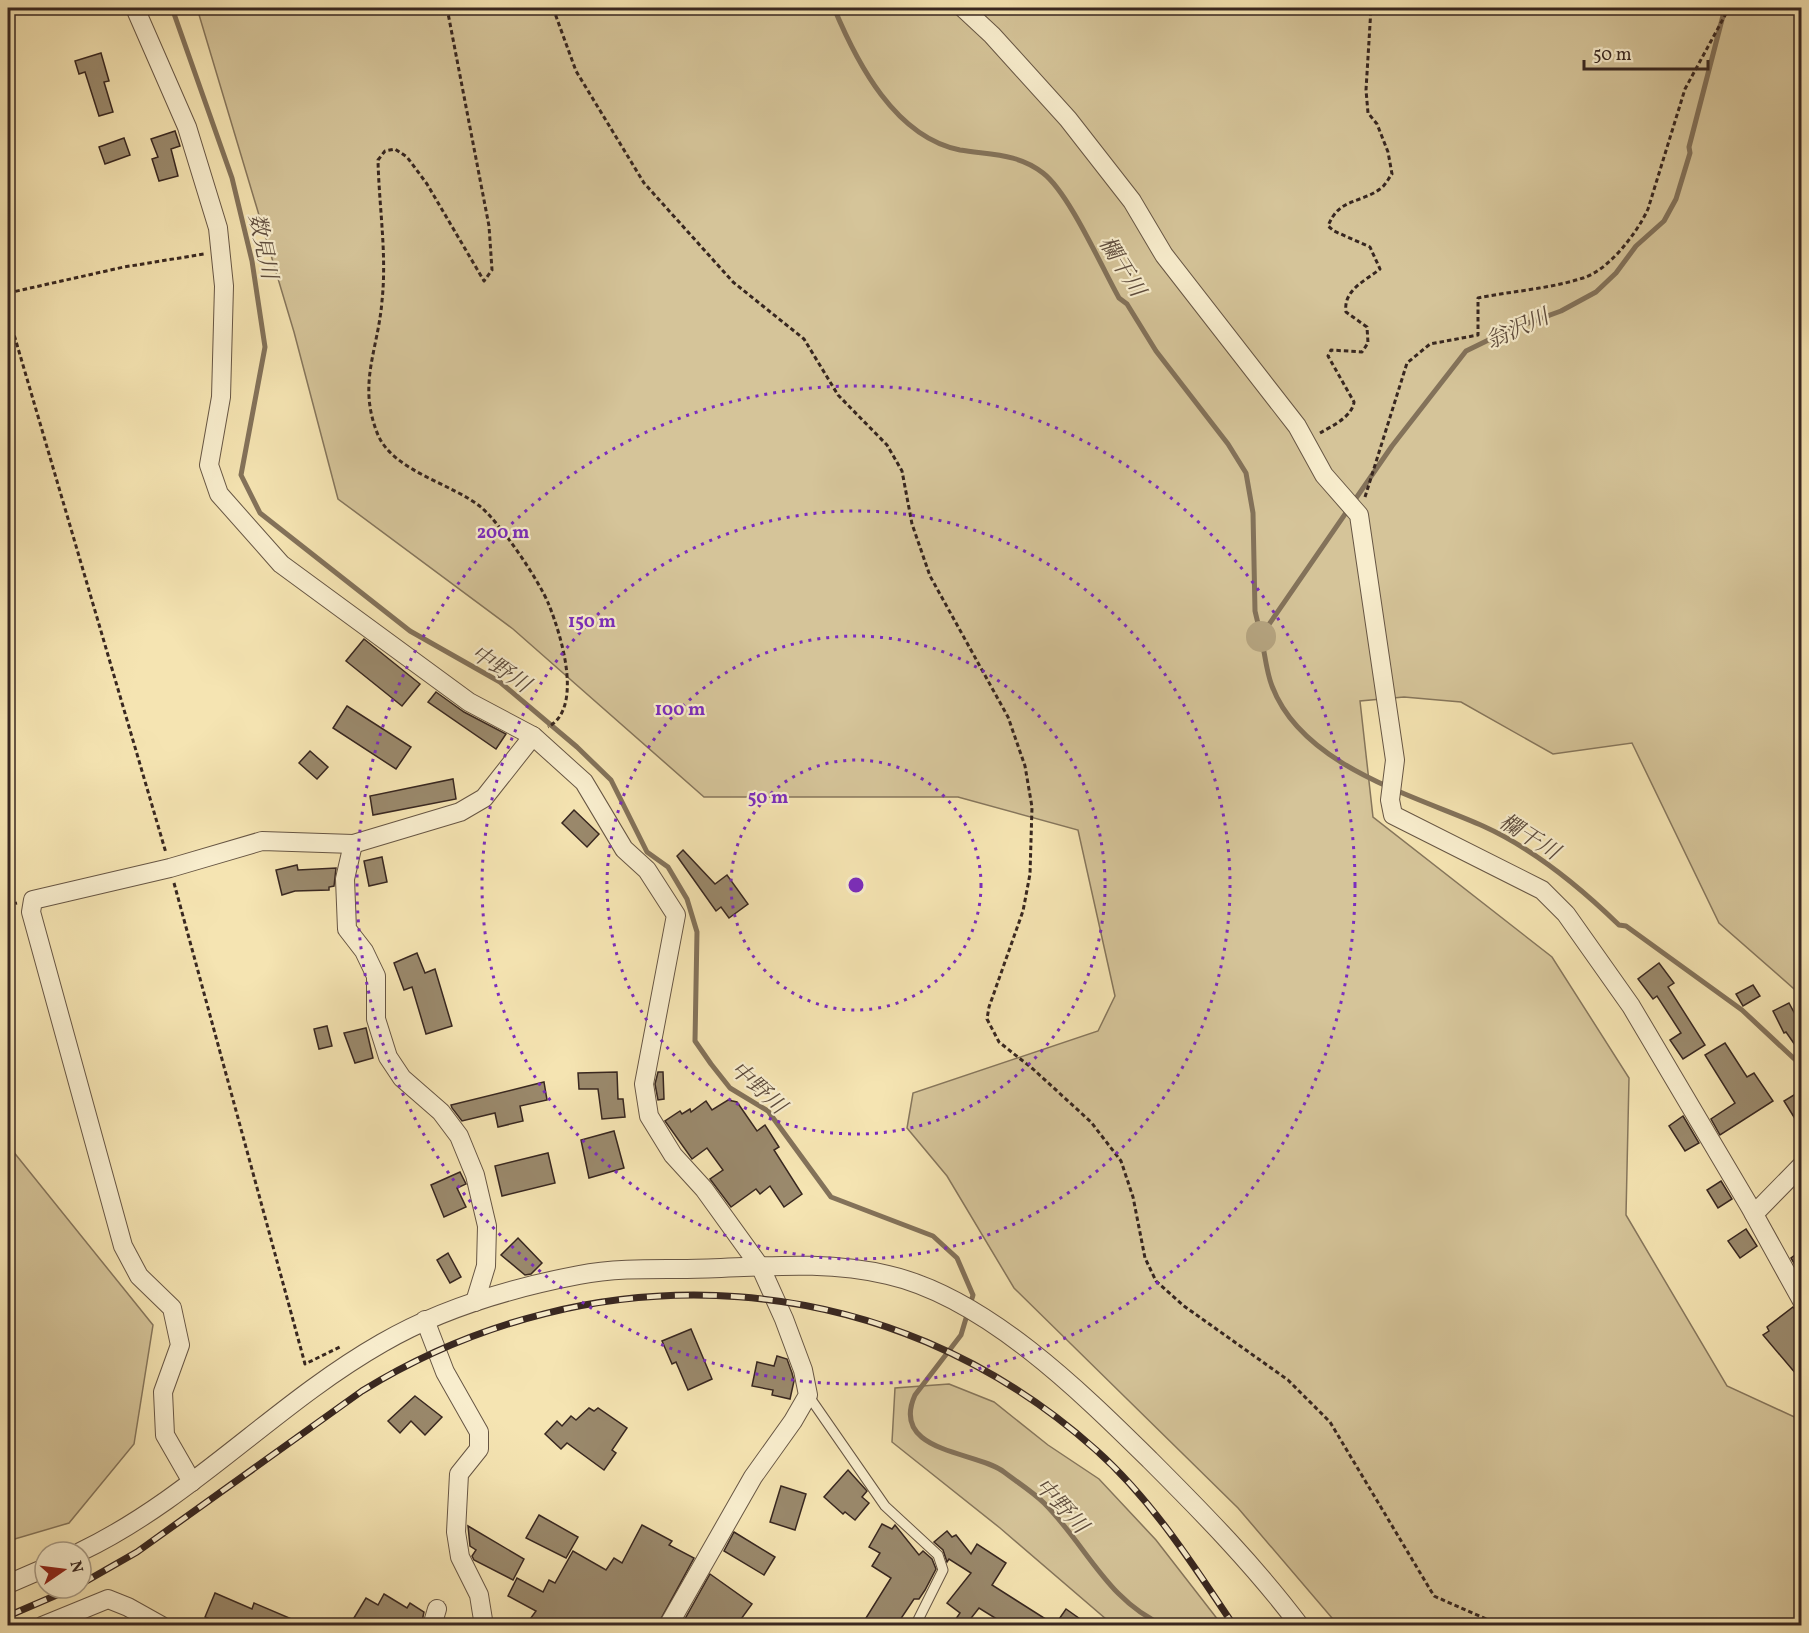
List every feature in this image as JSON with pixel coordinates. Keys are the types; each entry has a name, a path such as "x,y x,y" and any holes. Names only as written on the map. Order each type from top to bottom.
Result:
{"street":[{"path":"135,8 187,127 218,228 224,286 221,397 209,465 219,494 281,564 469,702 533,736 584,783 619,842 647,870 676,915 644,1084 649,1116 673,1155 704,1189 760,1268 784,1319 803,1370 808,1395 793,1421 753,1477 669,1626"},
{"path":"963,8 992,35 1068,119 1132,201 1164,255 1297,426 1324,475 1359,515 1395,760 1390,800 1393,816 1542,890 1566,914 1631,1006 1754,1214 1802,1301"},
{"path":"192,1482 165,1435 163,1392 180,1345 172,1308 139,1276 123,1246 31,912 33,900 170,868 262,841 353,844 460,812 484,798 533,736"},
{"path":"353,844 345,879 347,929 364,951 376,976 376,1019 388,1057 402,1078 447,1120 459,1136 475,1175 487,1226 486,1266 475,1302"},
{"path":"1754,1214 1802,1165"},
{"path":"93,1545 148,1513 192,1482 328,1376 383,1342 425,1320 475,1302 581,1274 639,1269 760,1268 833,1264 891,1275 942,1295 989,1322 1046,1365 1113,1424 1195,1505 1270,1586 1300,1626"},
{"path":"425,1320 445,1372 478,1432 479,1449 459,1474 456,1532 460,1557 479,1595 484,1626"},
{"path":"8,1584 33,1573"},
{"path":"42,1626 108,1599 128,1606 162,1626"}],"lane":[{"path":"808,1395 885,1506 938,1555 944,1570 915,1626"}],"path":[{"path":"447,8 489,226 492,270 484,281 456,238 427,184 407,157 395,149 385,151 378,160 384,244 382,303 369,365 369,396 379,437 388,449 407,465 482,508 524,560 549,605 565,660 569,696 553,725 533,736"},
{"path":"553,8 576,71 644,183 733,282 804,339 838,395 887,445 902,471 912,524 930,576 1008,717 1025,766 1032,807 1030,874 1023,911 989,1007 987,1019 994,1034 999,1042 1033,1069 1091,1122 1121,1161 1133,1197 1145,1258 1156,1281 1184,1306 1288,1380 1330,1422 1434,1596 1502,1626"},
{"path":"1306,442 1342,419 1354,407 1354,402 1328,356 1331,350 1362,352 1368,343 1367,327 1346,312 1345,302 1348,294 1380,269 1370,247 1328,226 1332,214 1345,204 1381,189 1392,174 1388,152 1377,124 1368,113 1366,90 1371,8"},
{"path":"1359,515 1407,363 1430,344 1478,335 1478,298 1585,278 1621,251 1639,227 1648,209 1685,89 1729,8"},
{"path":"8,293 124,267 220,252"},
{"path":"8,314 170,868 305,1364 348,1343"}],"shaded area":[{"path":"197,8 1801,8 1801,995 1719,923 1632,743 1553,754 1461,702 1404,697 1360,701 1373,817 1552,957 1629,1078 1626,1215 1727,1386 1801,1420 1801,1625 1338,1625 1238,1508 1014,1288 947,1176 907,1128 913,1093 1098,1031 1115,996 1078,830 958,797 704,797 513,629 338,499 294,332"},
{"path":"8,1145 153,1325 134,1444 69,1523 8,1541"},
{"path":"949,1384 994,1402 1048,1445 1099,1479 1156,1540 1222,1625 1113,1625 1000,1528 892,1442 895,1388"}],"building":[{"path":"101,53 109,81 104,82 113,112 99,116 85,72 79,74 75,61"},
{"path":"175,131 180,146 171,149 178,176 159,181 152,159 158,157 151,139"},
{"path":"124,138 130,155 105,164 99,147"},
{"path":"364,639 420,684 402,706 346,661"},
{"path":"436,692 464,712 506,734 496,749 428,702"},
{"path":"347,706 411,747 396,769 333,728"},
{"path":"310,751 328,767 317,779 299,763"},
{"path":"453,779 456,799 373,815 370,796"},
{"path":"574,810 599,834 587,847 562,823"},
{"path":"683,850 715,884 727,875 748,904 729,918 721,907 716,911 677,856"},
{"path":"382,857 387,882 369,886 364,861"},
{"path":"297,865 298,870 336,868 334,886 329,887 329,890 295,891 282,895 276,870"},
{"path":"417,953 425,973 435,969 452,1026 426,1034 412,987 404,990 394,963"},
{"path":"1659,963 1674,983 1668,987 1705,1045 1683,1059 1670,1040 1681,1033 1657,996 1653,999 1638,979"},
{"path":"1753,985 1760,996 1743,1006 1736,994"},
{"path":"1789,1003 1802,1027 1802,1055 1786,1032 1784,1033 1773,1011"},
{"path":"327,1026 332,1046 319,1049 314,1029"},
{"path":"366,1028 373,1058 355,1063 344,1033"},
{"path":"1725,1043 1747,1077 1754,1073 1773,1101 1720,1135 1711,1119 1735,1103 1705,1055"},
{"path":"617,1072 618,1099 623,1099 625,1117 602,1119 598,1089 579,1089 578,1073"},
{"path":"658,1072 663,1072 664,1099 658,1100 655,1084"},
{"path":"544,1082 547,1100 520,1106 523,1121 498,1127 495,1113 462,1121 451,1105"},
{"path":"1802,1090 1802,1130 1784,1101"},
{"path":"728,1100 737,1102 757,1131 765,1125 779,1147 774,1150 802,1194 784,1207 770,1186 760,1194 756,1189 731,1207 710,1179 723,1170 707,1148 692,1159 665,1121 680,1111 682,1114 690,1109 691,1112 706,1101 712,1110"},
{"path":"1683,1116 1699,1143 1685,1151 1669,1126"},
{"path":"614,1131 624,1168 589,1178 581,1140"},
{"path":"548,1153 555,1183 502,1196 495,1166"},
{"path":"460,1172 466,1184 457,1188 466,1207 444,1217 431,1185"},
{"path":"1721,1181 1732,1199 1718,1208 1707,1190"},
{"path":"1746,1229 1757,1246 1740,1258 1728,1241"},
{"path":"518,1238 542,1263 531,1274 525,1275 501,1255"},
{"path":"1802,1250 1802,1277 1791,1258"},
{"path":"448,1253 461,1277 450,1283 437,1260"},
{"path":"1793,1307 1802,1318 1802,1381 1763,1335 1769,1331 1767,1327"},
{"path":"691,1329 712,1379 688,1390 676,1362 672,1364 662,1341"},
{"path":"777,1356 787,1359 792,1373 794,1381 790,1399 772,1395 773,1390 752,1386 757,1362 774,1366"},
{"path":"415,1396 442,1417 425,1435 411,1421 400,1433 388,1421"},
{"path":"589,1408 594,1411 598,1408 627,1428 612,1450 616,1453 604,1470 567,1443 561,1449 545,1434 557,1421 562,1426 571,1416 576,1420"},
{"path":"848,1470 867,1491 862,1497 869,1503 855,1520 845,1512 843,1514 824,1497"},
{"path":"781,1486 806,1494 795,1530 770,1522"},
{"path":"539,1515 578,1537 566,1558 526,1538"},
{"path":"882,1524 892,1529 895,1525 919,1555 923,1551 932,1559 936,1569 919,1599 914,1599 896,1626 861,1626 891,1578 872,1566 880,1553 869,1547"},
{"path":"642,1525 672,1541 669,1545 694,1558 657,1626 525,1626 536,1611 508,1596 517,1578 543,1592 549,1580 555,1583 573,1551 606,1570 614,1558 622,1563"},
{"path":"468,1526 524,1559 513,1580 474,1560 472,1556 476,1550 470,1546"},
{"path":"947,1531 952,1537 956,1535 971,1554 977,1544 1006,1563 992,1585 1055,1625 1066,1609 1090,1626 1008,1626 979,1608 965,1626 951,1626 960,1613 947,1603 971,1573 949,1559 947,1562 943,1550 934,1542"},
{"path":"734,1532 775,1557 764,1575 724,1551"},
{"path":"710,1574 752,1604 736,1626 681,1626"},
{"path":"215,1593 252,1609 254,1603 308,1626 226,1626 205,1617"},
{"path":"384,1594 407,1608 410,1603 424,1612 421,1626 349,1626 366,1598 378,1605"}],"waterway":[{"name":"中野川","path":"172,8 232,178 252,261 265,347 241,475 260,513 410,631 500,682 577,747 611,780 647,852 668,867 687,899 697,932 695,1041 711,1064 730,1088 768,1111 831,1197 933,1236 957,1258 973,1295 961,1335 915,1395 910,1414 914,1429 925,1439 940,1447 1004,1472 1035,1495 1059,1520 1113,1587 1145,1615 1165,1626"},
{"name":"欄干川","path":"834,8 854,52 881,95 916,130 937,142 960,150 1013,158 1033,166 1043,173 1063,196 1119,298 1127,304 1156,351 1228,444 1246,473 1253,513 1255,611 1261,636"},
{"name":"翁沢川","path":"1261,636 1392,446 1466,351 1509,330 1561,311 1596,292 1616,273 1636,246 1664,221 1676,199 1690,153 1689,147 1725,8"},
{"name":"欄干川","path":"1261,637 1272,686 1287,714 1308,737 1333,757 1393,789 1502,835 1538,857 1588,896 1619,925 1626,926 1742,1010 1802,1066"}],"railway":[{"path":"93,1577 137,1552 362,1391 452,1345 546,1313 642,1297 739,1297 834,1312 926,1342 1014,1388 1096,1450 1135,1489 1170,1533 1234,1626"},
{"path":"8,1616 45,1600"}],"water label":[{"name":"数見川","path":"264,246"}]}
